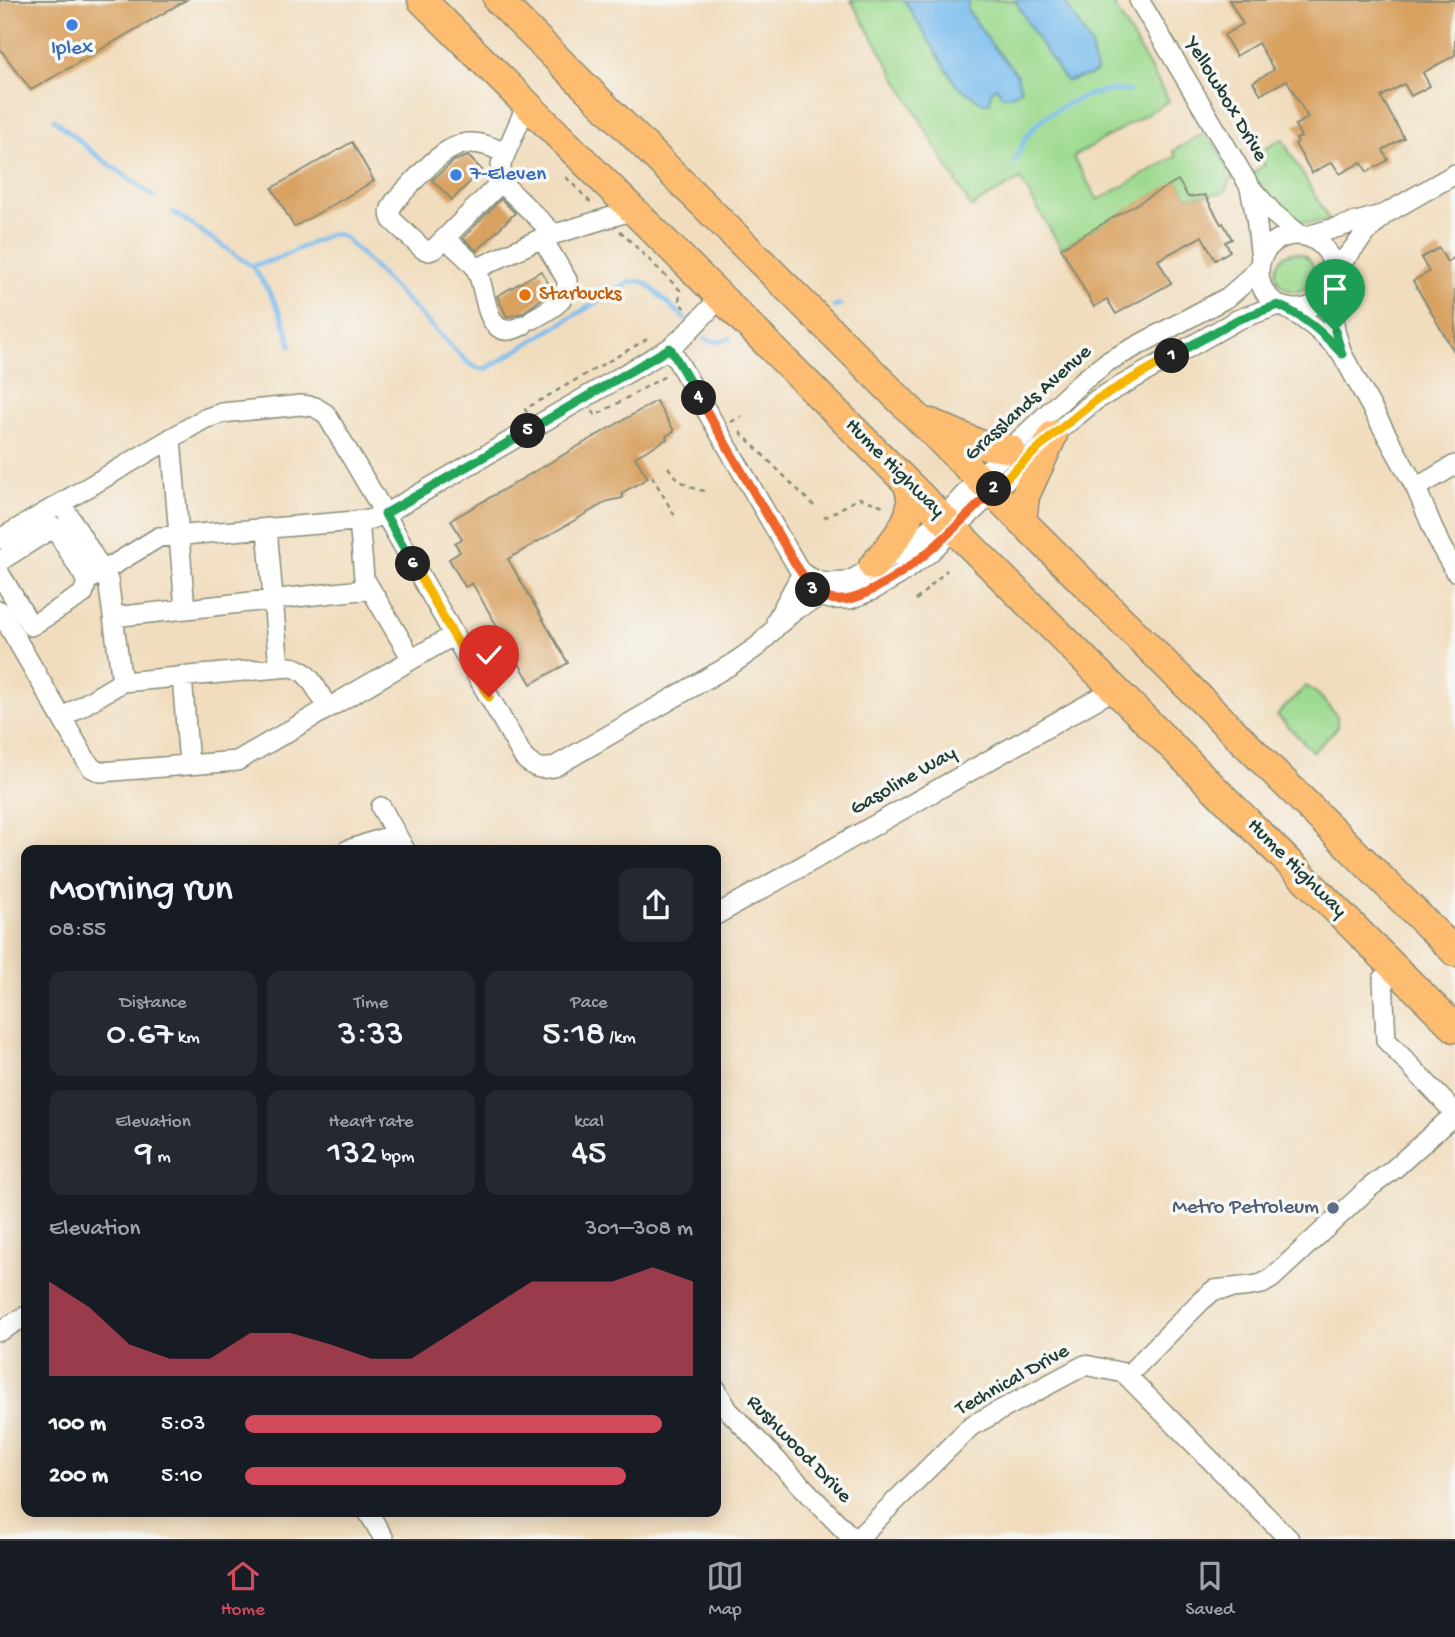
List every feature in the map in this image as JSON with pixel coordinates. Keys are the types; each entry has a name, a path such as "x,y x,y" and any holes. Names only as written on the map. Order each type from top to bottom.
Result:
{"highway":[{"name":"Hume Highway","path":"422,0 1455,1028"},
{"path":"498,0 1455,952"},
{"path":"919,418 979,444 1010,449"},
{"path":"1022,522 1025,496 1053,435"},
{"path":"873,566 907,518 911,500 908,484"}],"street":[{"name":"Yellowbox Drive","path":"1139,0 1250,187"},
{"path":"445,238 476,269 484,302 497,326 503,330 509,331 528,322 557,304 566,294 567,280 548,236 501,182 501,164 527,104"},
{"path":"501,182 429,251 423,250 390,215 396,200 443,154 455,147 470,143 482,144 505,153"},
{"path":"1260,263 1267,249 1276,240 1287,236 1303,236 1385,214 1455,174"},
{"path":"1250,187 1274,214 1303,236 1318,242 1332,261 1335,331 1342,354 1416,488 1440,545 1455,571"},
{"path":"1250,187 1256,218 1262,289 1269,298 1304,317 1342,354"},
{"path":"476,269 548,236 634,210"},
{"path":"1281,306 1306,308 1324,296 1331,280 1366,233 1385,214"},
{"name":"Grasslands Avenue","path":"985,485 1010,449 1079,384 1107,362 1228,297 1260,263"},
{"path":"0,574 31,626 83,594 95,576 159,537 359,520 385,514 670,348 721,296"},
{"name":"Grasslands Avenue","path":"948,523 985,485 1096,400 1237,320 1281,306"},
{"path":"1149,339 1162,362"},
{"path":"670,348 808,585 822,596 839,600 850,599 873,590 912,567 948,523"},
{"path":"0,539 204,419 222,412 300,405 314,407 326,414 524,758 541,770 554,767 732,664 758,646 796,609 822,596"},
{"path":"171,438 185,610"},
{"path":"1416,488 1455,465"},
{"path":"61,503 95,576"},
{"path":"359,520 364,578 412,659"},
{"path":"802,573 826,583 855,578 948,523"},
{"path":"0,561 54,527 95,576 108,580 122,682"},
{"path":"267,528 279,668"},
{"path":"767,638 802,573"},
{"path":"113,617 370,589"},
{"path":"0,611 86,760 92,768 101,772 237,761 454,635"},
{"path":"62,718 122,682 298,667 306,674 328,708"},
{"path":"182,676 189,765"},
{"name":"Gasoline Way","path":"721,912 1115,688"},
{"path":"381,807 401,842 381,845"},
{"path":"1127,1376 1214,1290 1251,1286 1272,1278 1369,1188 1455,1114 1386,1040 1383,979 1395,968"},
{"path":"0,1331 21,1319"},
{"name":"Technical Drive","path":"855,1539 971,1426 1085,1364 1124,1373 1289,1539"},
{"name":"Rushwood Drive","path":"721,1398 728,1410 855,1539"},
{"path":"371,1517 384,1539"}],"path":[{"path":"566,177 680,290 679,303 692,316"},
{"path":"739,431 814,506"},
{"path":"668,467 685,484 707,491"},
{"path":"652,476 676,518"},
{"path":"824,516 859,498 891,508"},
{"path":"916,600 947,570"}],"green space":[{"path":"851,0 1111,0 1169,101 1073,157 1098,200 1176,156 1173,151 1204,133 1209,135 1234,178 1222,193 1188,197 1178,181 1061,248 1020,179 971,207"},
{"path":"1282,139 1330,221 1314,223 1290,219 1274,206 1252,173 1265,165 1258,153"},
{"path":"1295,253 1309,258 1314,272 1309,286 1295,291 1281,286 1276,272 1281,258"},
{"path":"1306,686 1319,695 1337,716 1337,728 1313,752 1277,715"}],"water":[{"path":"904,0 969,0 967,9 1016,73 1021,90 1009,96 1002,95 996,87 991,91 990,102 983,103 957,86"},
{"path":"1015,0 1064,0 1091,45 1096,71 1091,75 1066,81"}],"building":[{"name":"Iplex","path":"0,0 186,0 31,90 0,49"},
{"path":"1229,0 1455,0 1455,55 1423,73 1430,86 1411,96 1404,84 1381,97 1404,138 1383,150 1388,160 1367,172 1361,162 1340,174 1332,162 1312,173 1295,144 1298,142 1296,139 1301,137 1295,125 1308,118 1287,80 1261,94 1253,82 1274,70 1258,43 1236,56 1224,35 1243,24"},
{"path":"352,142 374,181 294,227 272,188"},
{"name":"7-Eleven","path":"468,156 482,170 452,200 432,180 454,161"},
{"path":"1178,180 1188,197 1205,195 1232,239 1225,242 1230,251 1215,260 1202,236 1158,260 1171,283 1116,314 1107,299 1094,307 1061,248"},
{"name":"7-Eleven","path":"501,199 515,213 477,251 463,238"},
{"path":"1439,248 1447,262 1455,257 1455,353 1413,281 1429,272 1421,258"},
{"name":"Starbucks","path":"541,271 551,292 522,313 507,317 497,296"},
{"path":"656,401 674,431 666,436 667,439 635,457 648,478 622,493 623,498 608,501 508,559 568,663 531,684 472,583 465,587 449,559 460,552 455,543 462,539 451,520"}],"waterway":[{"path":"1014,162 1033,128 1057,110 1098,93 1129,91"},
{"path":"54,119 91,151 153,196"},
{"path":"173,212 252,266 277,259 328,235 344,237 468,363 478,368 486,369 630,282 640,281 647,284 685,319"},
{"path":"252,266 276,304 291,346"},
{"path":"834,307 840,305"},
{"path":"705,338 714,341 730,338"}],"place":[{"name":"Iplex","path":"72,25"},
{"name":"7-Eleven","path":"456,175"},
{"name":"Starbucks","path":"525,295"},
{"name":"Metro Petroleum","path":"1333,1208"}],"route":[{"path":"489,697 385,514 670,348 808,585 822,596 839,600 850,599 873,590 912,567 1053,435 1096,400 1237,320 1278,305 1304,317 1342,354 1335,331"}]}
